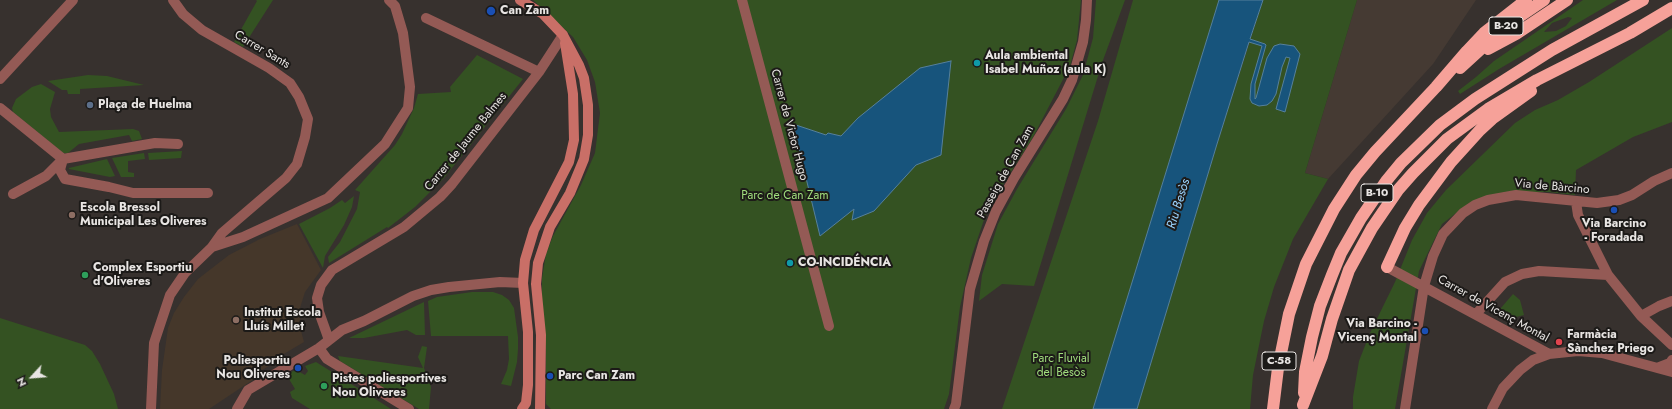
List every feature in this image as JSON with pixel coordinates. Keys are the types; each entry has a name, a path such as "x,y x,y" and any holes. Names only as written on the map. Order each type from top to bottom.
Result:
{"highway":[{"path":"1436,87 1484,33 1526,0"},
{"name":"B-20","path":"1472,58 1507,25 1544,0"},
{"path":"1472,58 1516,34 1567,0"},
{"name":"B-10","path":"1303,407 1305,372 1320,306 1332,275 1351,234 1387,180 1440,125 1475,99 1552,50 1643,0"},
{"path":"1303,407 1322,356 1332,319 1350,270 1372,228 1398,190 1433,151 1466,124 1512,94 1630,32 1672,8"},
{"path":"1388,267 1405,228 1419,205 1467,143 1492,119 1590,52"},
{"name":"C-58","path":"1273,409 1278,368 1287,323 1299,284 1324,227 1344,193 1375,152 1436,87 1472,58"}],"street":[{"path":"0,79 73,0"},
{"name":"Carrer Sants","path":"150,409 154,343 170,295 185,273 212,247 222,233 272,191 286,178 297,164 305,137 308,119 299,97 290,83 269,68 202,30 183,14 173,0"},
{"path":"212,247 243,237 328,198 385,144 408,108 410,87 403,33 394,6 389,0"},
{"path":"520,0 543,14 564,35 584,78 588,105 587,148 579,173 550,227 538,263 536,284 541,335 540,409 526,409"},
{"name":"Carrer de Victor Hugo","path":"742,0 829,326"},
{"name":"Passeig de Can Zam","path":"954,409 956,404 970,289 984,241 996,211 1014,178 1063,99 1072,80 1083,42 1088,0"},
{"path":"426,18 539,72"},
{"path":"522,409 526,403 528,385 528,332 523,283 525,260 534,230 565,173 572,152 574,124 573,94 564,35"},
{"name":"Carrer de Jaume Balmes","path":"329,340 319,312 317,298 321,285 332,270 404,227 435,201 452,184 539,72 564,35"},
{"path":"0,108 63,159"},
{"path":"13,194 46,176 63,159 155,144 178,144"},
{"path":"63,159 60,170 65,180 109,187 133,193 208,193"},
{"name":"Via de Bàrcino","path":"1405,409 1424,286 1433,256 1443,234 1463,214 1475,205 1488,200 1516,195 1576,202 1597,203 1619,200 1632,195 1654,180 1672,173"},
{"path":"1576,202 1578,215 1608,275 1641,316 1672,345"},
{"name":"Carrer de Vicenç Montal","path":"1388,267 1549,354"},
{"path":"1476,314 1505,282 1522,274 1539,271 1608,275"},
{"path":"237,409 248,390 319,348 342,330 364,321 414,296 431,290 449,287 500,282 523,283"},
{"path":"1641,316 1672,301"},
{"path":"319,348 327,359 409,409"},
{"path":"1492,409 1503,388 1520,370 1533,360 1549,354 1578,351 1602,353 1672,372"},
{"path":"1657,368 1670,363 1672,360"}],"shaded area":[{"path":"1357,0 1476,0 1433,64 1328,179 1305,173"},
{"name":"Institut Escola Lluís Millet","path":"297,224 321,270 305,292 300,308 300,327 304,342 277,358 274,363 262,370 263,373 209,409 160,409 162,370 168,328 174,313 184,297 198,279 229,255 260,239"}],"green space":[{"path":"256,0 273,0 243,47 234,42 257,1"},
{"name":"Parc de Can Zam","path":"533,0 1081,0 1077,40 1070,66 1033,137 988,208 971,258 960,307 949,394 944,409 551,409 546,404 546,352 542,306 542,278 546,254 553,236 581,185 595,153 600,113 595,82 587,60 573,37"},
{"path":"1096,0 1125,0 1102,63 1034,286 1002,284 979,301 982,275 998,224 1017,189 1066,109 1083,75 1093,38"},
{"name":"Parc Fluvial del Besòs","path":"1133,0 1219,0 1093,409 1002,409 1098,121"},
{"path":"1263,0 1357,0 1305,173 1328,179 1293,239 1274,287 1264,321 1253,375 1250,409 1137,409 1217,144"},
{"path":"1583,0 1617,0 1499,69 1460,94 1458,91 1494,61","holes":["1568,17 1572,18 1566,26 1556,31 1544,32 1552,23"]},
{"path":"1672,28 1672,122 1633,137 1576,170 1575,195 1549,192 1515,192 1469,203 1442,224 1419,271 1395,409 1353,409 1353,397 1359,361 1370,333 1395,282 1412,240 1427,213 1446,190 1515,123 1535,110 1558,100 1589,82"},
{"path":"477,55 523,79 444,178 415,207 388,228 387,227 329,263 328,257 340,242 357,209 360,192 355,190 395,145 402,134 414,108 418,94 451,92 450,87"},
{"path":"88,75 107,76 144,85 80,89 80,94 68,94 67,90 62,90 48,81"},
{"path":"41,84 55,92 50,109 51,117 59,132 133,129 139,131 142,139 132,141 129,135 79,144 68,153 63,153 13,112 12,108 16,99 32,87"},
{"path":"182,151 181,158 149,160 148,153"},
{"path":"144,153 145,159 128,161 128,172 134,173 134,177 121,177 112,158"},
{"path":"107,159 115,176 110,177 69,169 69,168"},
{"path":"354,196 352,207 344,225 325,256 323,268 299,224 342,200 345,203"},
{"path":"472,292 493,292 502,295 509,300 514,308 518,349 517,362 511,386 501,384 507,370 509,359 508,336 431,336 428,301 437,297"},
{"path":"1513,294 1520,300 1524,315 1512,318 1509,321 1500,309"},
{"path":"424,302 425,335 416,335 407,330 364,338 349,338"},
{"path":"0,318 85,345 92,351 100,364 114,394 118,409 0,409"},
{"path":"422,346 427,347 424,368 431,387 429,409 419,409 340,361 338,356 423,368 418,357"},
{"name":"Pistes poliesportives Nou Oliveres","path":"316,362 391,409 310,409 292,398 290,392 295,389 286,374 296,370 305,375 308,371 305,366"}],"water":[{"name":"Riu Besòs","path":"1219,0 1263,0 1250,39 1266,45 1255,84 1255,99 1267,58 1274,46 1280,44 1294,46 1300,54 1285,112 1276,109 1290,58 1286,57 1282,67 1276,94 1272,101 1267,105 1259,106 1252,103 1250,99 1251,84 1262,46 1249,42 1137,409 1093,409"},
{"path":"951,61 941,155 916,165 874,211 852,220 854,209 820,236 793,124 826,135 828,133 841,136 858,118 920,68"}],"place":[{"name":"Can Zam","path":"491,11"},
{"name":"Aula ambiental Isabel Muñoz (aula K)","path":"977,63"},
{"name":"Plaça de Huelma","path":"90,105"},
{"name":"Via Barcino - Foradada","path":"1614,210"},
{"name":"Escola Bressol Municipal Les Oliveres","path":"72,215"},
{"name":"CO-INCIDÉNCIA","path":"790,263"},
{"name":"Complex Esportiu d'Oliveres","path":"85,275"},
{"name":"Institut Escola Lluís Millet","path":"236,320"},
{"name":"Via Barcino - Vicenç Montal","path":"1425,331"},
{"name":"Farmàcia Sànchez Priego","path":"1559,342"},
{"name":"Poliesportiu Nou Oliveres","path":"298,368"},
{"name":"Parc Can Zam","path":"550,376"},
{"name":"Pistes poliesportives Nou Oliveres","path":"324,386"}]}
